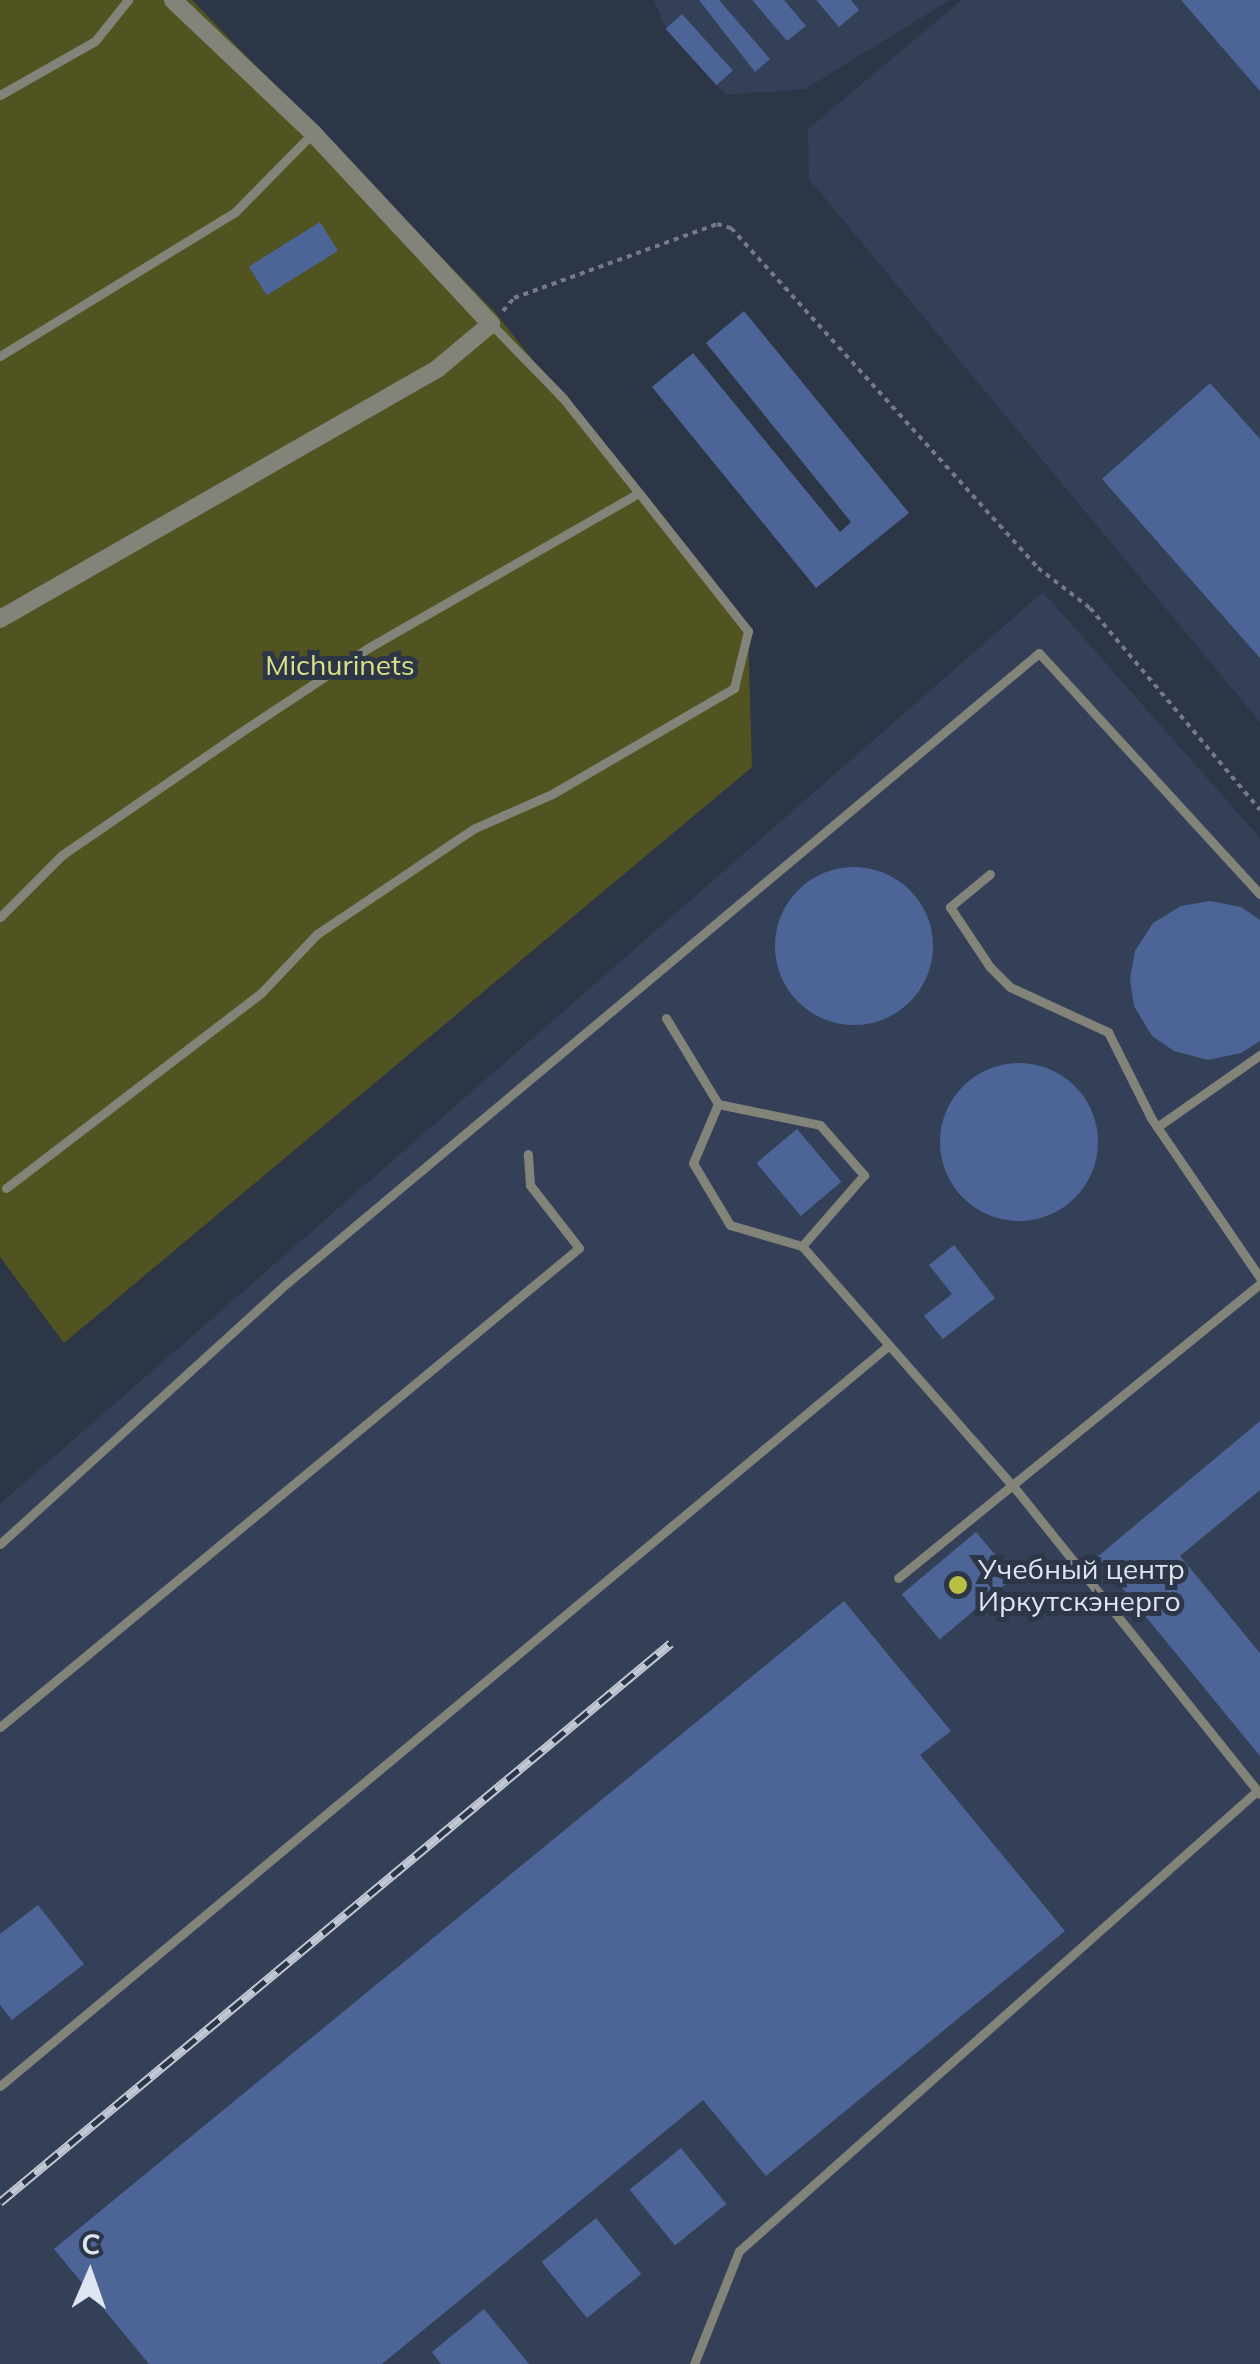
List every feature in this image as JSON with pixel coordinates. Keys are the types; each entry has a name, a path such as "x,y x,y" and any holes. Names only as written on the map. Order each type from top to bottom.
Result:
{"street":[{"path":"0,619 438,369 492,324 313,133 173,0"}],"lane":[{"path":"0,95 95,41 128,0"},
{"path":"0,356 236,212 313,133"},
{"path":"6,1188 262,992 317,934 475,828 552,794 734,688 748,631 563,398 492,324"},
{"path":"0,916 62,855 368,648 639,494"},
{"path":"0,1544 288,1284 1039,653 1260,894"},
{"path":"898,1578 1014,1487 1260,1281 1157,1127 1108,1032 1010,987 950,907 990,874"},
{"path":"666,1018 718,1104 820,1125 864,1176 802,1246"},
{"path":"1157,1127 1260,1055"},
{"path":"694,2364 739,2251 1259,1793 1014,1487 802,1246 730,1225 693,1163 718,1104"},
{"path":"0,1727 579,1248 530,1185 528,1154"},
{"path":"0,2086 889,1345"}],"path":[{"path":"492,324 514,298 717,224 731,228 1038,568 1090,608 1260,810"}],"shaded area":[{"path":"654,0 950,0 805,89 726,95 666,29"},
{"path":"962,0 1260,0 1260,722 809,179 808,129"},
{"path":"1043,592 1260,838 1260,2364 0,2364 0,1504"}],"green space":[{"name":"Michurinets","path":"0,0 192,0 494,311 748,631 752,767 64,1343 0,1257"}],"building":[{"path":"699,0 719,0 770,59 755,72"},
{"path":"752,0 784,0 806,26 787,41"},
{"path":"816,0 851,0 859,10 839,27"},
{"path":"1181,0 1260,0 1260,91"},
{"path":"682,14 733,70 717,85 666,29"},
{"path":"320,222 338,251 267,295 249,267"},
{"path":"744,311 909,513 816,588 652,387 693,353 840,532 851,522 706,343"},
{"path":"1210,383 1260,439 1260,658 1102,479"},
{"path":"854,867 884,873 910,890 927,916 933,946 927,976 910,1002 884,1019 854,1025 824,1019 798,1002 781,976 775,946 781,916 798,890 824,873"},
{"path":"1210,901 1241,907 1260,920 1260,1041 1241,1053 1208,1060 1174,1051 1152,1036 1134,1006 1130,979 1135,951 1153,923 1181,906"},
{"path":"1019,1063 1049,1069 1075,1086 1092,1112 1098,1142 1092,1172 1075,1198 1049,1215 1019,1221 989,1215 963,1198 946,1172 940,1142 946,1112 963,1086 989,1069"},
{"path":"797,1129 841,1182 801,1216 756,1163"},
{"path":"954,1245 995,1298 943,1339 924,1316 952,1294 929,1265"},
{"path":"1260,1421 1260,1490 1180,1556 1260,1653 1260,1756 1097,1557"},
{"name":"Учебный центр Иркутскэнерго","path":"976,1532 1014,1577 940,1640 902,1594"},
{"path":"844,1601 951,1731 920,1755 1065,1931 766,2176 703,2100 382,2364 149,2364 54,2249"},
{"path":"38,1905 84,1964 12,2020 0,2005 0,1934"},
{"path":"681,2148 726,2204 675,2245 630,2190"},
{"path":"596,2218 641,2274 587,2318 542,2262"},
{"path":"484,2309 529,2364 441,2364 432,2352"}],"railway":[{"path":"0,2202 671,1643"}],"place":[{"name":"Учебный центр Иркутскэнерго","path":"958,1585"}]}
